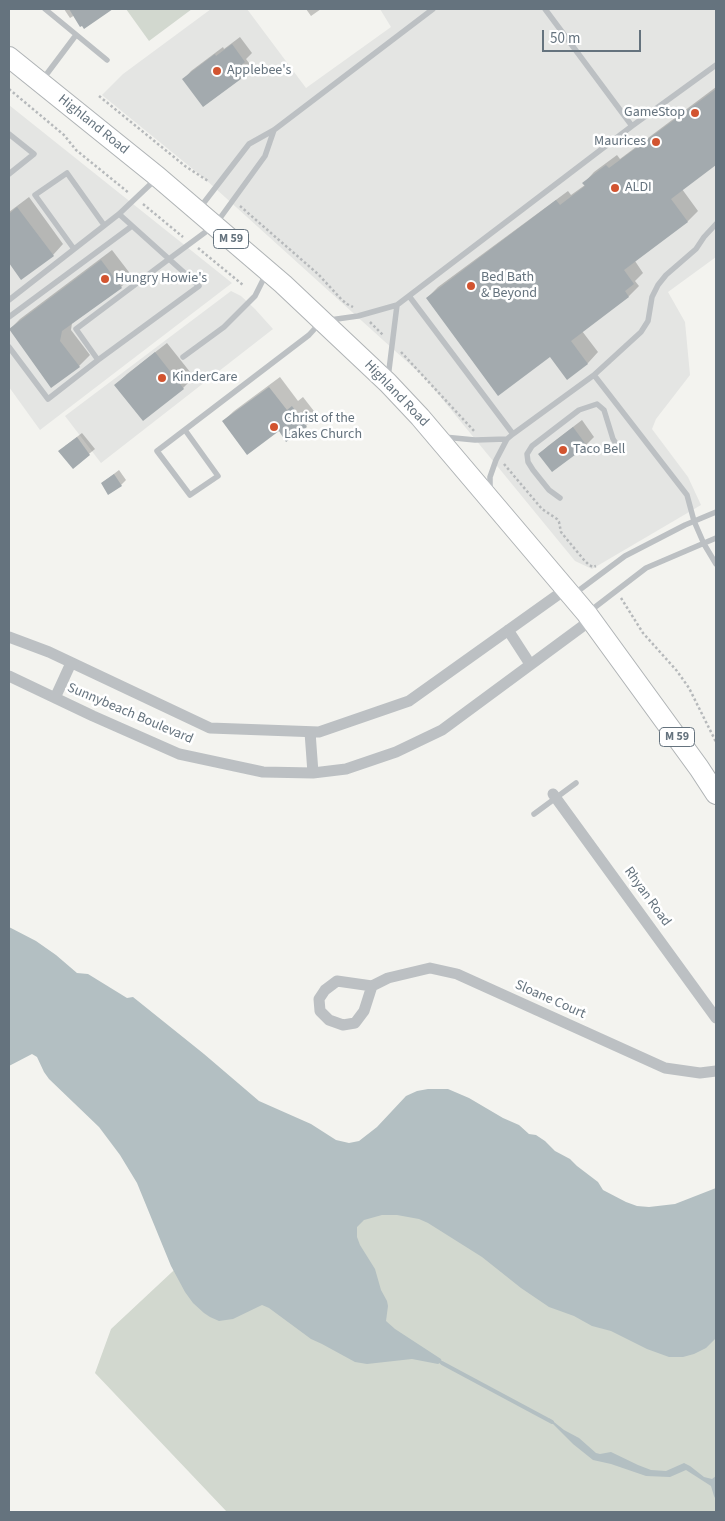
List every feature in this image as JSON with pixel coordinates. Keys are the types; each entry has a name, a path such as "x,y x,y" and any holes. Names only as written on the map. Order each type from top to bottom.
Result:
{"highway":[{"name":"Highland Road","path":"9,57 158,177 268,270 388,384 437,436 569,592 699,768 716,794"}],"street":[{"name":"Sunnybeach Boulevard","path":"9,637 48,652 210,728 319,732 409,701 508,630 569,592"},
{"name":"Sunnybeach Boulevard","path":"9,676 179,754 264,772 313,774 346,769 396,752 442,730 589,617"},
{"path":"508,630 530,664"},
{"name":"Sunnybeach Boulevard","path":"55,698 71,663"},
{"path":"310,732 313,774"},
{"name":"Rhyan Road","path":"554,796 716,1018"},
{"name":"Sloane Court","path":"372,986 388,978 430,968 457,974 666,1068 700,1073 716,1071"},
{"path":"337,981 372,986 364,1011 355,1023 343,1026 329,1020 320,1011 320,999 325,990 337,981"}],"lane":[{"path":"45,9 107,60"},
{"path":"197,210 250,144 274,130 433,9"},
{"path":"545,9 632,126"},
{"path":"40,82 76,35"},
{"path":"186,430 218,476 190,495 157,451 309,335 322,321 358,316 397,305 632,126 716,65"},
{"path":"98,360 76,329 215,225 266,156 274,130"},
{"path":"9,134 34,154 9,174"},
{"path":"74,249 35,195 67,173 104,225"},
{"path":"9,300 119,214 158,177"},
{"path":"9,347 48,399 199,286 119,214"},
{"path":"490,498 490,477 507,438 594,375 641,332 648,320 652,296 658,285 666,275 696,249 716,224"},
{"path":"9,317 132,226"},
{"path":"183,357 224,327 255,296 268,270"},
{"path":"410,296 513,434"},
{"path":"388,384 397,305"},
{"path":"594,375 687,495 694,521 704,544 716,564"},
{"path":"560,498 549,490 528,462 527,454 532,446 579,410 597,404 604,410 614,439 621,451"},
{"path":"437,436 474,440 507,438"},
{"path":"569,592 625,556 716,512"},
{"path":"589,617 646,568 716,538"},
{"path":"534,814 554,796 576,783"}],"path":[{"path":"9,89 64,135 76,150 243,285"}],"shaded area":[{"path":"126,9 192,9 149,41"},
{"path":"211,9 247,9 306,88 391,27 380,9 716,9 716,257 668,292 685,322 690,375 656,419 652,429 688,477 701,505 592,569 575,561 425,378 205,179 102,95 123,74"},
{"path":"9,105 232,283 40,430 9,387"},
{"name":"KinderCare","path":"231,291 241,296 273,329 101,463 65,416"},
{"path":"9,927 36,941 77,973 88,974 127,998 133,997 259,1101 311,1124 336,1140 349,1143 359,1141 377,1127 406,1096 428,1089 448,1089 519,1125 529,1134 536,1135 555,1151 570,1159 598,1182 603,1190 626,1202 637,1206 649,1207 675,1204 716,1188 716,1338 706,1348 683,1357 669,1357 647,1349 611,1331 592,1326 574,1316 549,1307 521,1288 482,1257 428,1223 419,1219 397,1215 382,1215 364,1220 357,1227 357,1237 375,1269 381,1290 387,1301 386,1321 441,1359 442,1362 438,1364 412,1359 367,1364 355,1362 311,1339 269,1308 262,1305 233,1319 219,1321 210,1317 193,1303 185,1292 171,1266 137,1183 120,1155 99,1127 49,1079 37,1057 32,1054 9,1066"},
{"path":"415,1190 716,1258 716,1512 227,1512 95,1373 111,1329 187,1258"},
{"path":"549,1418 564,1430 579,1438 596,1453 611,1452 651,1470 666,1471 684,1463 704,1477 712,1479 716,1476 716,1500 711,1486 686,1470 670,1477 646,1476 593,1460 573,1444"}],"building":[{"path":"69,9 113,9 84,29 82,26 80,27"},
{"name":"Applebee's","path":"232,44 245,62 238,67 245,76 203,107 182,79 215,54 216,56"},
{"path":"716,89 716,165 671,199 688,222 624,270 634,284 625,291 629,297 571,341 588,364 567,380 550,357 498,396 426,298 556,200 560,205 585,186 582,183 606,165 609,168"},
{"path":"17,207 54,256 21,280 9,263 9,214"},
{"path":"101,260 122,288 62,331 60,341 80,367 51,388 9,329"},
{"path":"155,352 184,389 143,421 114,385"},
{"path":"269,387 287,410 292,406 307,427 286,442 279,431 247,455 222,421"},
{"name":"Taco Bell","path":"573,427 587,446 552,472 538,454"},
{"path":"77,437 90,455 73,469 58,451"},
{"path":"114,474 122,486 108,495 101,483"}],"waterway":[{"path":"442,1363 552,1422"}],"place":[{"name":"Applebee's","path":"217,71"},
{"name":"GameStop","path":"695,113"},
{"name":"Maurices","path":"656,142"},
{"name":"ALDI","path":"615,188"},
{"name":"Hungry Howie's","path":"105,279"},
{"name":"Bed Bath & Beyond","path":"471,286"},
{"name":"KinderCare","path":"162,378"},
{"name":"Christ of the Lakes Church","path":"274,427"},
{"name":"Taco Bell","path":"563,450"}]}
